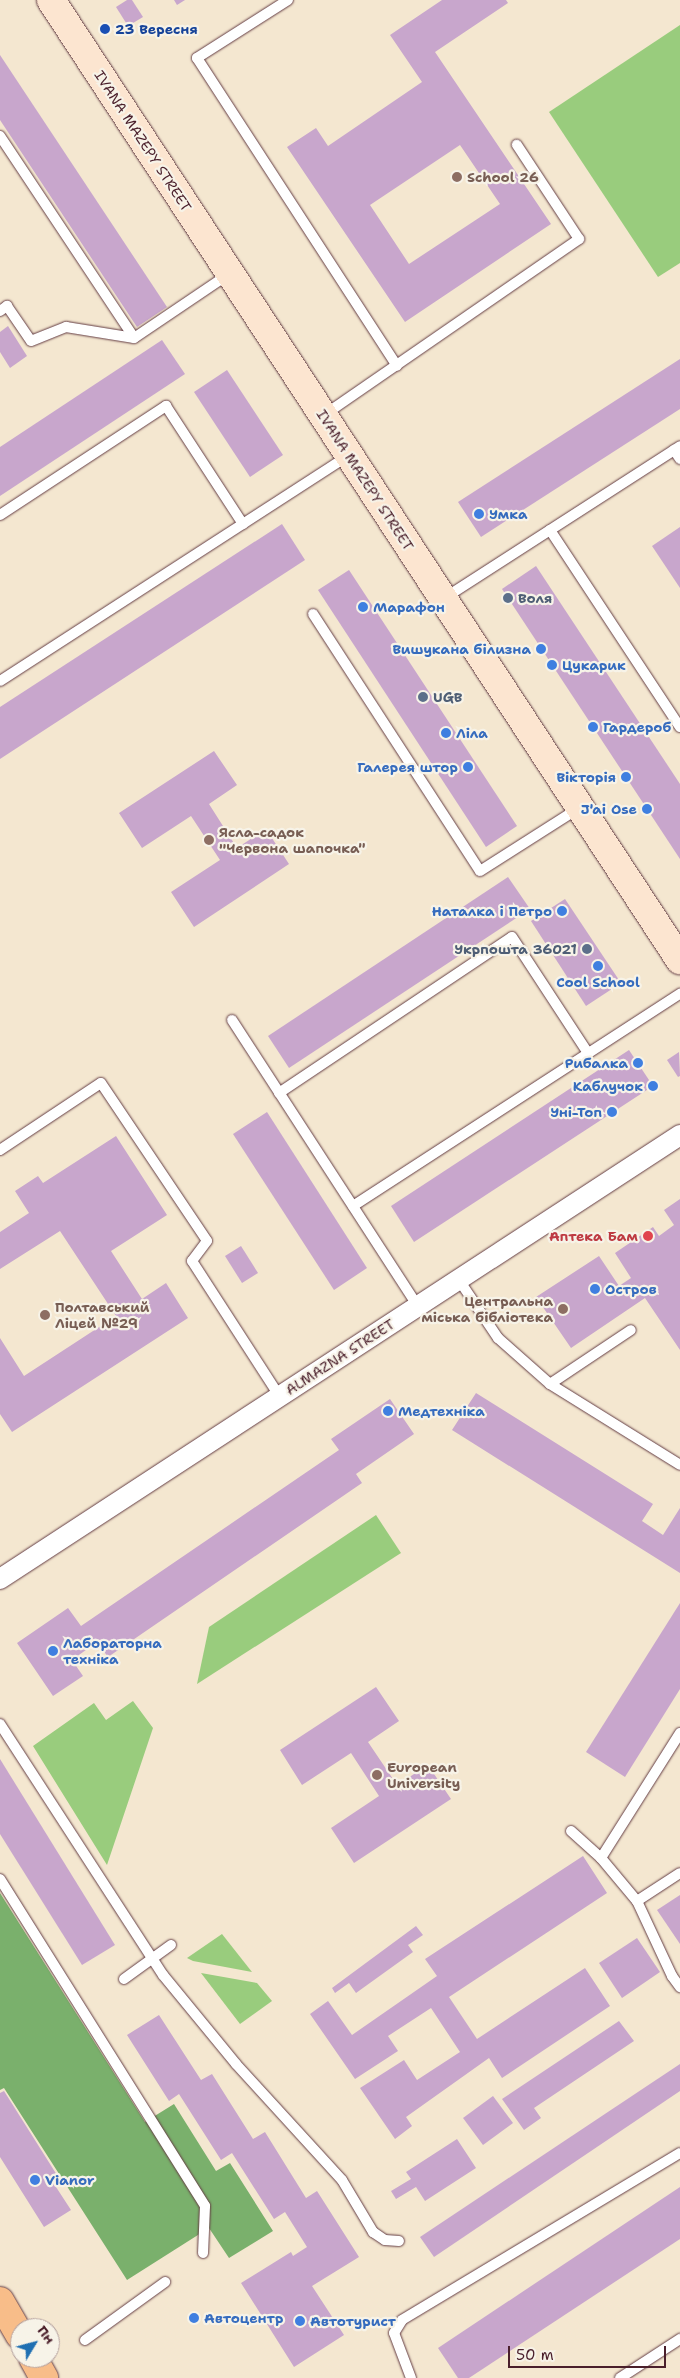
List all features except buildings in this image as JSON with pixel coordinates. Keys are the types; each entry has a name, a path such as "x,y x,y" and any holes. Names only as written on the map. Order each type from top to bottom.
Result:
{"highway":[{"path":"0,2301 10,2318"}],"main road":[{"name":"IVANA MAZEPY STREET","path":"57,5 230,274 680,960"}],"street":[{"name":"ALMAZNA STREET","path":"1,1577 680,1135"}],"lane":[{"path":"288,0 197,58 397,366"},
{"path":"0,136 134,338"},
{"path":"323,415 397,366 579,239 517,145"},
{"path":"0,311 8,306 31,341 66,327 134,338 230,274"},
{"path":"0,515 166,406 243,524"},
{"path":"443,599 550,530 678,452"},
{"path":"0,681 349,455"},
{"path":"550,530 680,727"},
{"path":"313,614 480,871 580,808"},
{"path":"279,1093 512,937 588,1053"},
{"path":"353,1206 680,994"},
{"path":"232,1020 418,1306"},
{"path":"0,1150 101,1083 207,1241 192,1261 280,1397"},
{"path":"459,1280 498,1338 550,1384 680,1465"},
{"path":"550,1384 631,1330"},
{"path":"0,1724 153,1960 236,2064 342,2180 374,2232 385,2240 399,2242"},
{"path":"601,1858 680,1733"},
{"path":"571,1831 601,1858 637,1902 672,1976 680,1988"},
{"path":"637,1902 680,1874"},
{"path":"0,1878 205,2206 203,2253"},
{"path":"124,1979 153,1960 171,1945"},
{"path":"411,2378 394,2333 402,2320 680,2153"},
{"path":"85,2340 165,2282"},
{"path":"620,2378 680,2339"}],"green space":[{"path":"680,25 680,263 658,277 549,112"},
{"path":"376,1515 401,1553 197,1684 209,1627"},
{"path":"133,1701 153,1728 107,1865 33,1746 94,1703 106,1720"},
{"path":"0,1893 145,2122 174,2104 216,2171 230,2163 273,2231 229,2258 209,2228 127,2280 4,2088 0,2090"},
{"path":"222,1934 252,1972 193,1961 187,1958"},
{"path":"201,1973 257,1983 272,2001 240,2024"}],"place":[{"name":"23 Вересня","path":"105,29"},
{"name":"School 26","path":"457,177"},
{"name":"Умка","path":"479,514"},
{"name":"Воля","path":"508,598"},
{"name":"Марафон","path":"363,607"},
{"name":"Вишукана білизна","path":"541,649"},
{"name":"Цукарик","path":"552,665"},
{"name":"UGB","path":"423,697"},
{"name":"Гардероб","path":"593,727"},
{"name":"Ліла","path":"446,733"},
{"name":"Галерея штор","path":"468,767"},
{"name":"Вікторія","path":"626,777"},
{"name":"J'ai Ose","path":"647,809"},
{"name":"Ясла-садок \"Червона шапочка\"","path":"209,840"},
{"name":"Наталка і Петро","path":"562,911"},
{"name":"Укрпошта 36021","path":"587,949"},
{"name":"Cool School","path":"598,966"},
{"name":"Рибалка","path":"638,1063"},
{"name":"Каблучок","path":"653,1086"},
{"name":"Уні-Топ","path":"612,1112"},
{"name":"Аптека Бам","path":"648,1236"},
{"name":"Остров","path":"595,1289"},
{"name":"Центральна міська бібліотека","path":"563,1309"},
{"name":"Полтавський Ліцей №29","path":"45,1315"},
{"name":"Медтехніка","path":"388,1411"},
{"name":"Лабораторна техніка","path":"53,1651"},
{"name":"European University","path":"377,1775"},
{"name":"Vianor","path":"35,2180"},
{"name":"Автоцентр","path":"194,2318"},
{"name":"Автотурист","path":"300,2321"}]}
